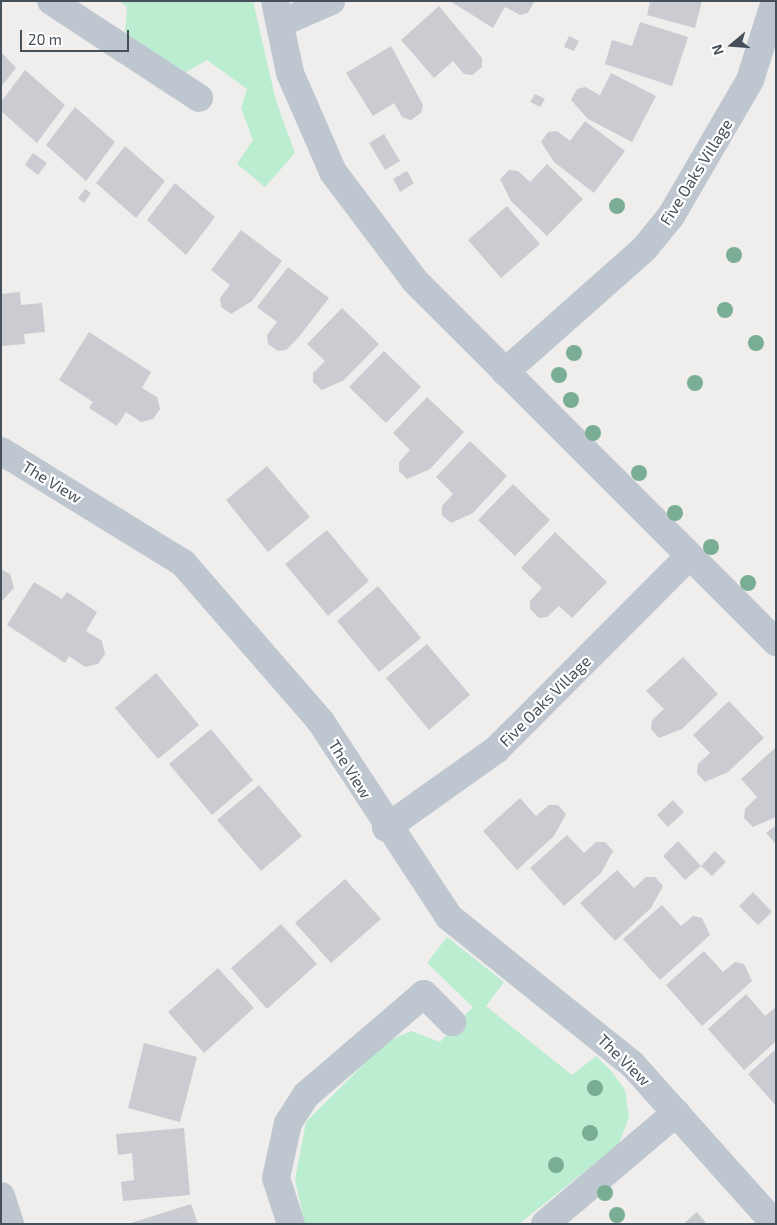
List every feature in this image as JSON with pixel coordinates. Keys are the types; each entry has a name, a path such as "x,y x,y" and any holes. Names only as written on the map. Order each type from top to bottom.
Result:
{"street":[{"path":"51,1 199,98"},
{"path":"331,1 278,12 290,73 333,172 415,281 776,642"},
{"name":"Five Oaks Village","path":"505,372 644,249 671,216 750,80 775,1"},
{"name":"The View","path":"1,451 183,562 320,722 386,828 449,917 632,1064 775,1224"},
{"name":"Five Oaks Village","path":"386,828 497,749 689,556"},
{"path":"291,1224 276,1178 288,1122 306,1095 424,994 452,1022"},
{"path":"545,1224 676,1113"},
{"path":"1,1196 10,1224"}],"green space":[{"path":"119,1 253,1 276,101 295,153 265,187 237,164 253,140 241,108 247,89 207,60 186,72 162,67 125,35 127,7"},
{"path":"447,937 504,982 486,1006 572,1075 596,1056 612,1072 625,1090 629,1117 619,1144 519,1224 305,1224 295,1180 306,1122 386,1042 411,1031 440,1042 473,1007 427,963"}],"building":[{"path":"450,1 534,2 528,13 520,15 505,7 493,28"},
{"path":"650,1 702,1 695,28 647,15"},
{"path":"439,6 482,58 482,67 472,75 464,74 453,61 434,78 401,40"},
{"path":"640,22 688,37 672,86 605,64 612,40 632,46"},
{"path":"569,36 579,41 574,51 564,47"},
{"path":"391,46 423,105 421,113 411,120 402,117 394,103 373,116 346,73"},
{"path":"1,52 16,68 1,87"},
{"path":"25,70 65,105 37,143 1,111 1,102"},
{"path":"611,73 656,96 632,142 588,119 571,100 577,89 585,87 600,95"},
{"path":"535,94 545,99 540,107 530,102"},
{"path":"75,107 115,142 86,181 46,145"},
{"path":"585,121 625,151 594,193 554,162 541,142 548,132 557,131 570,141"},
{"path":"384,134 400,161 385,170 369,143"},
{"path":"125,146 165,181 136,218 96,183"},
{"path":"33,153 47,163 38,175 25,165"},
{"path":"547,164 583,199 547,236 511,201 500,179 509,170 518,171 530,182"},
{"path":"407,171 414,183 400,192 393,179"},
{"path":"175,183 215,217 186,255 147,220"},
{"path":"85,189 91,193 84,203 78,198"},
{"path":"507,206 540,244 501,278 468,240"},
{"path":"241,230 282,261 252,301 231,314 221,307 220,298 230,285 211,270"},
{"path":"288,267 329,298 298,338 286,350 278,351 268,344 267,335 277,322 257,307"},
{"path":"20,292 21,305 42,303 45,332 24,334 25,344 1,346 1,294"},
{"path":"342,308 379,344 344,380 322,390 313,382 313,373 325,361 307,344"},
{"path":"89,332 151,372 142,388 157,397 160,409 153,419 141,422 126,412 117,426 89,408 93,402 59,380"},
{"path":"384,351 421,387 386,423 349,387"},
{"path":"427,397 464,432 430,469 407,479 399,471 399,462 410,450 393,433"},
{"path":"470,441 507,476 473,513 451,523 442,515 442,506 453,494 436,477"},
{"path":"267,466 310,517 268,552 226,500"},
{"path":"513,484 550,520 515,556 478,520"},
{"path":"327,530 369,581 328,616 285,564"},
{"path":"555,532 607,582 572,618 559,606 547,617 539,618 530,609 530,601 542,588 521,568"},
{"path":"1,569 10,574 14,588 1,602"},
{"path":"34,582 62,599 67,592 97,612 86,631 102,641 105,654 98,664 85,667 69,656 65,663 7,625"},
{"path":"378,586 421,638 379,672 337,621"},
{"path":"427,644 470,695 429,730 386,678"},
{"path":"683,657 718,694 682,729 659,738 651,729 652,720 664,709 646,691"},
{"path":"156,673 199,725 158,759 115,708"},
{"path":"729,701 764,738 728,772 705,782 697,773 698,764 710,753 693,735"},
{"path":"211,729 253,780 212,815 169,764"},
{"path":"776,747 776,817 753,827 744,818 745,809 757,797 741,779"},
{"path":"259,785 302,836 261,871 217,820"},
{"path":"520,798 536,816 549,805 558,805 566,814 554,836 517,870 483,831"},
{"path":"673,800 684,812 668,827 657,815"},
{"path":"776,825 776,844 766,833"},
{"path":"567,835 584,853 596,842 605,842 613,851 601,873 564,906 530,868"},
{"path":"678,841 701,866 685,880 663,856"},
{"path":"715,851 726,862 712,876 701,866"},
{"path":"617,870 634,888 646,877 655,877 663,886 651,908 615,941 580,903"},
{"path":"345,879 381,919 331,963 295,923"},
{"path":"753,892 772,912 758,925 739,906"},
{"path":"662,905 681,926 693,916 702,918 710,935 660,980 623,939"},
{"path":"281,924 317,964 267,1009 231,968"},
{"path":"704,951 723,972 735,962 744,964 752,981 702,1026 666,985"},
{"path":"218,968 254,1008 204,1053 168,1012"},
{"path":"746,994 765,1016 776,1007 776,1041 744,1070 708,1029"},
{"path":"144,1043 197,1057 180,1122 128,1108"},
{"path":"776,1049 776,1106 748,1074"},
{"path":"184,1128 190,1195 123,1201 121,1182 134,1180 132,1153 118,1155 116,1134"},
{"path":"191,1204 198,1224 131,1224 131,1223"},
{"path":"697,1212 707,1224 683,1224"}]}
